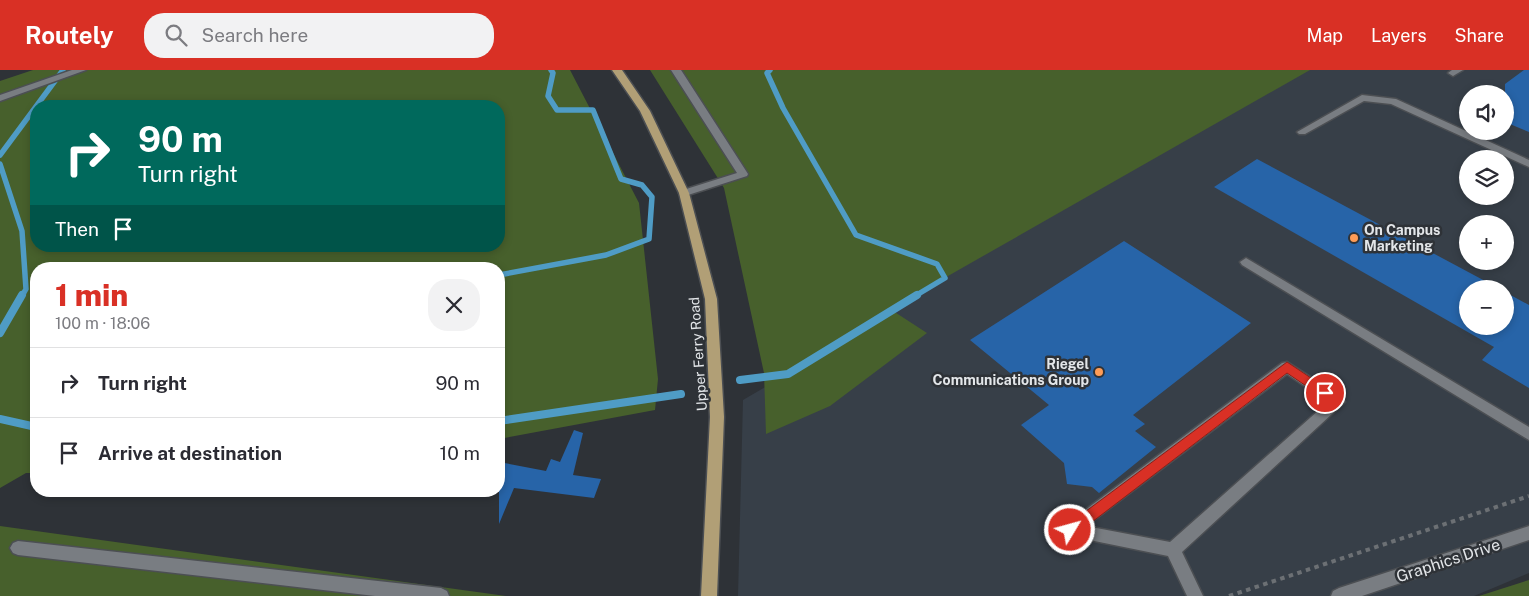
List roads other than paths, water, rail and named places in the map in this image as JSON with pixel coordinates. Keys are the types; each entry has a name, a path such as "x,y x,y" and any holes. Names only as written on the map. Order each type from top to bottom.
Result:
{"main road":[{"name":"Upper Ferry Road","path":"618,70 646,111 684,193 711,299 717,417 709,596"}],"lane":[{"path":"0,98 81,70"},
{"path":"676,70 743,174 684,193"},
{"path":"1302,132 1362,98 1393,101 1529,164"},
{"path":"1246,262 1529,434"},
{"path":"1287,367 1338,402 1266,466 1173,550 1070,530 1287,367"},
{"name":"Graphics Drive","path":"1339,596 1529,533"},
{"path":"18,548 441,596"},
{"path":"1173,550 1195,596"}],"waterway":[{"path":"41,100 63,70"},
{"path":"505,274 606,255 649,239 652,197 642,185 621,179 593,110 557,110 548,96 553,73 551,70"},
{"path":"770,70 767,73 783,108 856,235 937,264 945,278 915,296"},
{"path":"0,155 30,115"},
{"path":"0,164 22,231 26,289 22,296"},
{"path":"0,333 22,295"},
{"path":"740,380 788,374 917,295"},
{"path":"505,420 681,394"},
{"path":"0,419 30,426"}],"place":[{"name":"On Campus Marketing","path":"1354,238"},
{"name":"Riegel Communications Group","path":"1099,372"}]}
